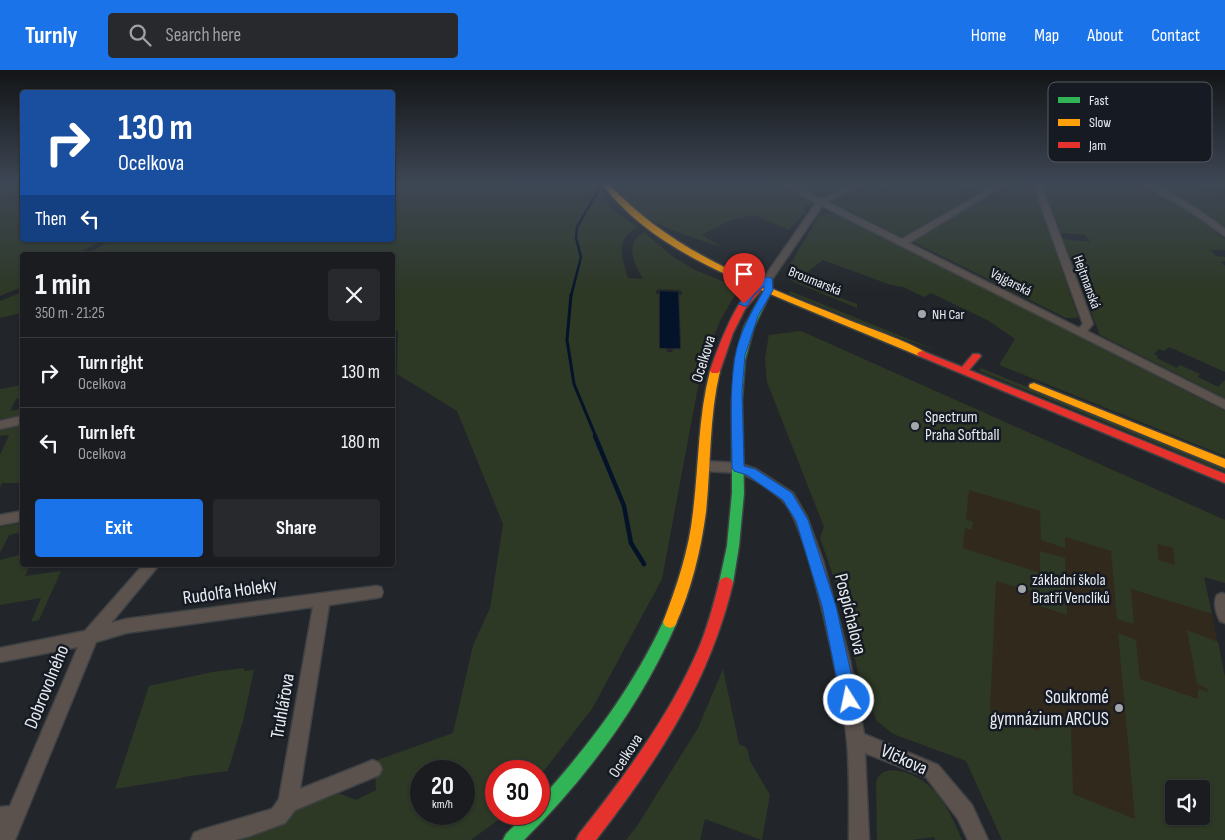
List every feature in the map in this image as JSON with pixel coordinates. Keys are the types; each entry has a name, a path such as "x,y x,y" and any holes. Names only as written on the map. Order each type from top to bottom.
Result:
{"street":[{"name":"Broumarská","path":"641,220 648,225 801,302 971,361 1225,479"},
{"path":"765,285 809,220"},
{"name":"Vajgarská","path":"856,220 1225,405"},
{"path":"902,243 941,220"},
{"name":"Hejtmanská","path":"1049,220 1088,324 1081,332"},
{"path":"1207,220 1225,233"},
{"name":"Broumarská","path":"765,285 850,311"},
{"name":"Ocelkova","path":"585,840 635,774 671,717 697,667 717,619 728,581 732,553 738,468 737,391 740,355 765,285"},
{"name":"Ocelkova","path":"550,802 603,738 658,649 674,612 694,550 703,466 706,412 718,362 735,318 750,294 765,285"},
{"path":"753,316 775,302 784,300 801,302"},
{"path":"1025,382 1225,464"},
{"path":"0,424 20,420"},
{"name":"Pospíchalova","path":"703,466 738,468 751,472 788,497 802,520 829,606 842,661 856,740 859,840"},
{"path":"0,520 20,516"},
{"name":"Dobrovolného","path":"5,840 8,816 90,637 150,567"},
{"name":"Rudolfa Holeky","path":"0,655 90,637 126,626 376,592"},
{"name":"Truhlářova","path":"283,809 322,600"},
{"path":"1225,601 1222,600 1225,616"},
{"name":"Vlčkova","path":"856,740 932,770 965,812 978,840"},
{"path":"201,840 250,826 283,809 374,769"},
{"name":"Ocelkova","path":"512,840 528,825"}],"shaded area":[{"name":"základní škola Bratří Venclíků","path":"801,331 1225,520 1225,583 1204,577 1225,677 1225,840 1002,840 966,761 893,734 877,721 861,683 836,584 820,538 824,527 767,382 765,359 768,335"}],"green space":[{"path":"0,220 20,220 20,242 100,242 79,252 20,252 20,288 0,296"},
{"path":"395,220 627,220 638,227 625,237 623,243 622,256 628,278 643,279 634,260 633,247 634,242 644,232 672,256 693,269 734,286 737,291 720,321 704,361 662,579 592,709 550,763 550,760 485,760 485,825 491,825 471,840 223,840 326,795 341,794 356,800 376,790 375,774 369,763 453,733 473,645 490,608 503,524 457,411 397,374 398,331 395,331 395,252 91,252 108,242 395,242","holes":["659,289 679,290 682,292 682,295 679,295 681,349 673,349 672,352 667,352 667,349 659,348 659,294 656,294 656,291"]},
{"path":"652,220 730,220 702,235 722,247"},
{"path":"766,220 798,220 789,230"},
{"path":"816,220 849,220 1225,411 1225,456 999,365 1015,339 989,321 931,293 924,297 903,287 891,285 823,260 796,281 857,304 857,308 794,282 789,278 791,263"},
{"path":"867,220 932,220 902,237"},
{"path":"949,220 1045,220 1078,316 1077,318 1066,318 913,242"},
{"path":"1056,220 1201,220 1225,239 1225,250 1210,250 1216,256 1225,257 1225,261 1221,262 1225,266 1225,372 1169,347 1164,351 1159,349 1154,354 1158,356 1157,358 1177,368 1180,365 1200,374 1198,377 1218,387 1225,380 1225,398 1100,335 1063,239 1090,242 1085,235 1061,233"},
{"path":"1212,220 1225,220 1225,229"},
{"path":"790,291 938,351 880,331 788,293"},
{"path":"20,293 20,313 0,318 0,301"},
{"name":"základní škola Bratří Venclíků","path":"801,331 1225,520 1225,583 1204,577 1212,614 1131,589 1134,624 1117,619 1111,551 1065,537 1065,548 1041,540 1040,511 969,490 966,519 973,522 972,530 965,528 963,548 1040,573 1040,551 1065,558 1067,615 1040,606 1039,594 996,581 990,712 1039,731 1040,716 1071,727 1073,794 1135,819 1118,633 1136,640 1140,679 1198,699 1198,689 1208,692 1207,688 1197,684 1187,630 1218,642 1225,677 1225,840 1002,840 966,761 893,734 877,721 861,683 836,584 820,538 824,527 767,382 765,359 769,335","holes":["1157,544 1173,548 1175,565 1159,560"]},
{"path":"981,368 1225,468 1225,472 982,372 979,370"},
{"path":"20,385 20,398 16,399 10,411 20,409 20,415 0,419 0,389"},
{"path":"20,425 20,482 2,483 0,488 0,455 9,435 0,436 0,429"},
{"path":"20,523 20,532 9,535 0,553 0,527"},
{"path":"20,555 20,567 29,567 25,576 61,571 39,620 31,622 41,598 0,605 0,560"},
{"path":"244,668 244,671 254,670 243,721 228,771 115,789 149,686 212,672"},
{"path":"723,669 739,744 747,748 750,761 770,795 762,840 705,819 700,840 626,840 637,826 698,728"},
{"path":"893,770 907,773 929,785 945,805 962,840 935,840 934,837 912,840 877,840 876,782 882,773"}],"water":[{"path":"660,291 678,292 680,348 660,348"}],"waterway":[{"path":"571,296 581,257 576,238 577,227 581,220"},
{"path":"571,295 567,340 574,384 596,437"},
{"path":"595,436 624,506 631,543 644,564"}],"traffic: fast":[{"path":"726,583 733,546 738,493 737,400 740,360 749,327 768,290 768,279"},
{"path":"550,800 596,747 630,699 645,675 670,622"},
{"path":"512,840 527,825"}],"traffic: slow":[{"path":"641,220 668,240 717,267 922,354"},
{"path":"670,622 686,576 697,529 706,417 715,371"},
{"path":"1034,386 1225,464"}],"traffic: jam":[{"path":"715,371 734,321 748,299 767,279"},
{"path":"922,354 1225,479"},
{"path":"964,370 976,356"},
{"path":"585,840 629,782 671,719 705,652 717,618 726,583"}],"place":[{"name":"NH Car","path":"922,314"},
{"name":"Spectrum Praha Softball","path":"915,426"},
{"name":"základní škola Bratří Venclíků","path":"1022,589"},
{"name":"Soukromé gymnázium ARCUS","path":"1119,708"}],"route":[{"path":"744,304 750,294 768,278 768,290 753,316 740,355 737,391 738,468 751,472 777,488 788,497 802,520 829,606 849,700"}]}
